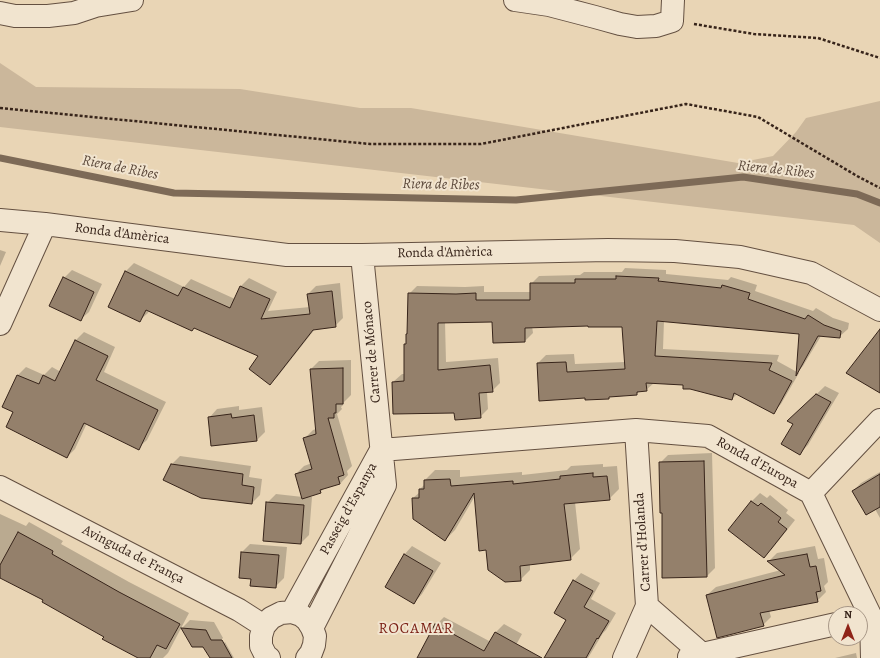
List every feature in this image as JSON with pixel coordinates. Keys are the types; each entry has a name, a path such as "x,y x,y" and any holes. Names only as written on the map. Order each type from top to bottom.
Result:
{"street":[{"path":"0,13 15,16 48,16 132,0"},
{"path":"515,0 549,5 620,24 637,27 656,26 673,10"},
{"name":"Ronda d'Amèrica","path":"0,220 45,224 287,255 608,250 675,251 740,257 811,273 880,310"},
{"path":"0,324 45,224"},
{"name":"Carrer de Mónaco","path":"362,255 381,450"},
{"path":"811,493 880,420"},
{"name":"Ronda d'Europa","path":"381,450 636,430 708,436 811,493 860,606"},
{"name":"Carrer d'Holanda","path":"636,430 647,606 694,656"},
{"name":"Passeig d'Espanya","path":"292,612 381,450"},
{"name":"Passeig d'Espanya","path":"312,628 385,485 381,450"},
{"name":"Avinguda de França","path":"0,487 239,610 264,626"},
{"path":"624,658 647,606"},
{"path":"267,657 261,641 264,626 271,618 281,613 292,612 301,615 307,620 312,628 315,636 313,656"},
{"path":"694,656 828,626"},
{"name":"Ronda d'Europa","path":"868,635 872,658"}],"path":[{"path":"673,10 697,24 754,34 818,38 880,58"},
{"path":"0,108 370,144 481,144 686,104 758,117 880,188"}],"shaded area":[{"path":"0,63 36,87 240,89 360,108 411,108 738,163 773,156 796,132 806,118 880,101 880,243 854,225 0,127"}],"building":[{"path":"125,271 178,296 183,287 230,308 240,286 270,299 261,319 310,314 307,294 332,291 336,327 313,330 270,385 249,369 258,356 194,328 192,331 146,310 140,322 108,307"},
{"path":"616,276 659,278 658,281 721,288 722,285 750,293 748,299 805,319 808,315 824,325 841,331 840,338 818,336 796,376 799,334 657,321 655,356 772,363 769,370 792,381 774,414 734,393 732,400 690,389 683,389 683,385 646,383 647,391 637,392 637,395 609,397 609,399 585,400 585,398 539,401 537,363 566,362 567,372 625,369 622,327 588,326 525,328 525,342 493,343 492,322 438,323 438,370 490,365 493,392 479,393 481,418 455,420 454,413 393,414 392,382 404,381 404,344 406,344 407,334 408,293 476,293 476,300 530,300 530,283 575,283 575,279 616,279"},
{"path":"63,277 94,292 81,321 49,306"},
{"path":"880,329 880,393 846,373"},
{"path":"75,340 108,356 96,380 158,410 139,450 84,423 67,458 6,427 13,412 2,407 17,375 39,384 43,375 55,381"},
{"path":"343,368 343,404 336,404 336,413 334,413 334,418 328,418 344,475 338,477 340,484 320,490 321,493 302,499 295,474 312,469 303,438 316,434 310,369"},
{"path":"816,394 831,402 800,455 781,444 793,424 787,421"},
{"path":"231,414 232,418 254,415 257,441 211,446 208,417"},
{"path":"704,461 707,577 662,578 662,513 660,513 659,462"},
{"path":"171,464 243,474 242,485 254,487 252,504 201,498 163,480"},
{"path":"593,473 593,477 607,476 610,500 564,504 571,560 520,566 521,581 505,582 488,570 486,550 479,551 474,493 445,541 413,519 412,498 419,498 419,489 424,489 424,480 450,479 451,486 513,481 513,484 560,479 560,476"},
{"path":"880,474 880,507 866,515 852,491"},
{"path":"751,501 758,506 761,503 781,518 778,522 787,529 764,558 728,530"},
{"path":"266,502 304,505 301,544 263,541"},
{"path":"18,532 53,551 52,554 180,624 166,649 157,645 150,658 138,658 102,639 104,637 42,602 43,600 0,578 0,565"},
{"path":"241,552 279,555 276,588 250,586 251,579 239,578"},
{"path":"404,554 433,571 414,604 385,587"},
{"path":"807,554 810,567 816,566 821,591 816,592 818,602 760,613 764,626 717,638 706,595 785,575 767,561"},
{"path":"573,580 593,591 584,607 609,621 598,639 597,638 586,658 544,658 566,620 554,613"},
{"path":"435,624 484,651 495,632 542,658 417,658"},
{"path":"181,628 206,630 211,640 222,640 232,658 210,658 203,647 192,647"}],"waterway":[{"name":"Riera de Ribes","path":"0,158 174,193 516,200 743,177 857,194 880,203"}],"district":[{"name":"ROCAMAR","path":"416,629"}]}
